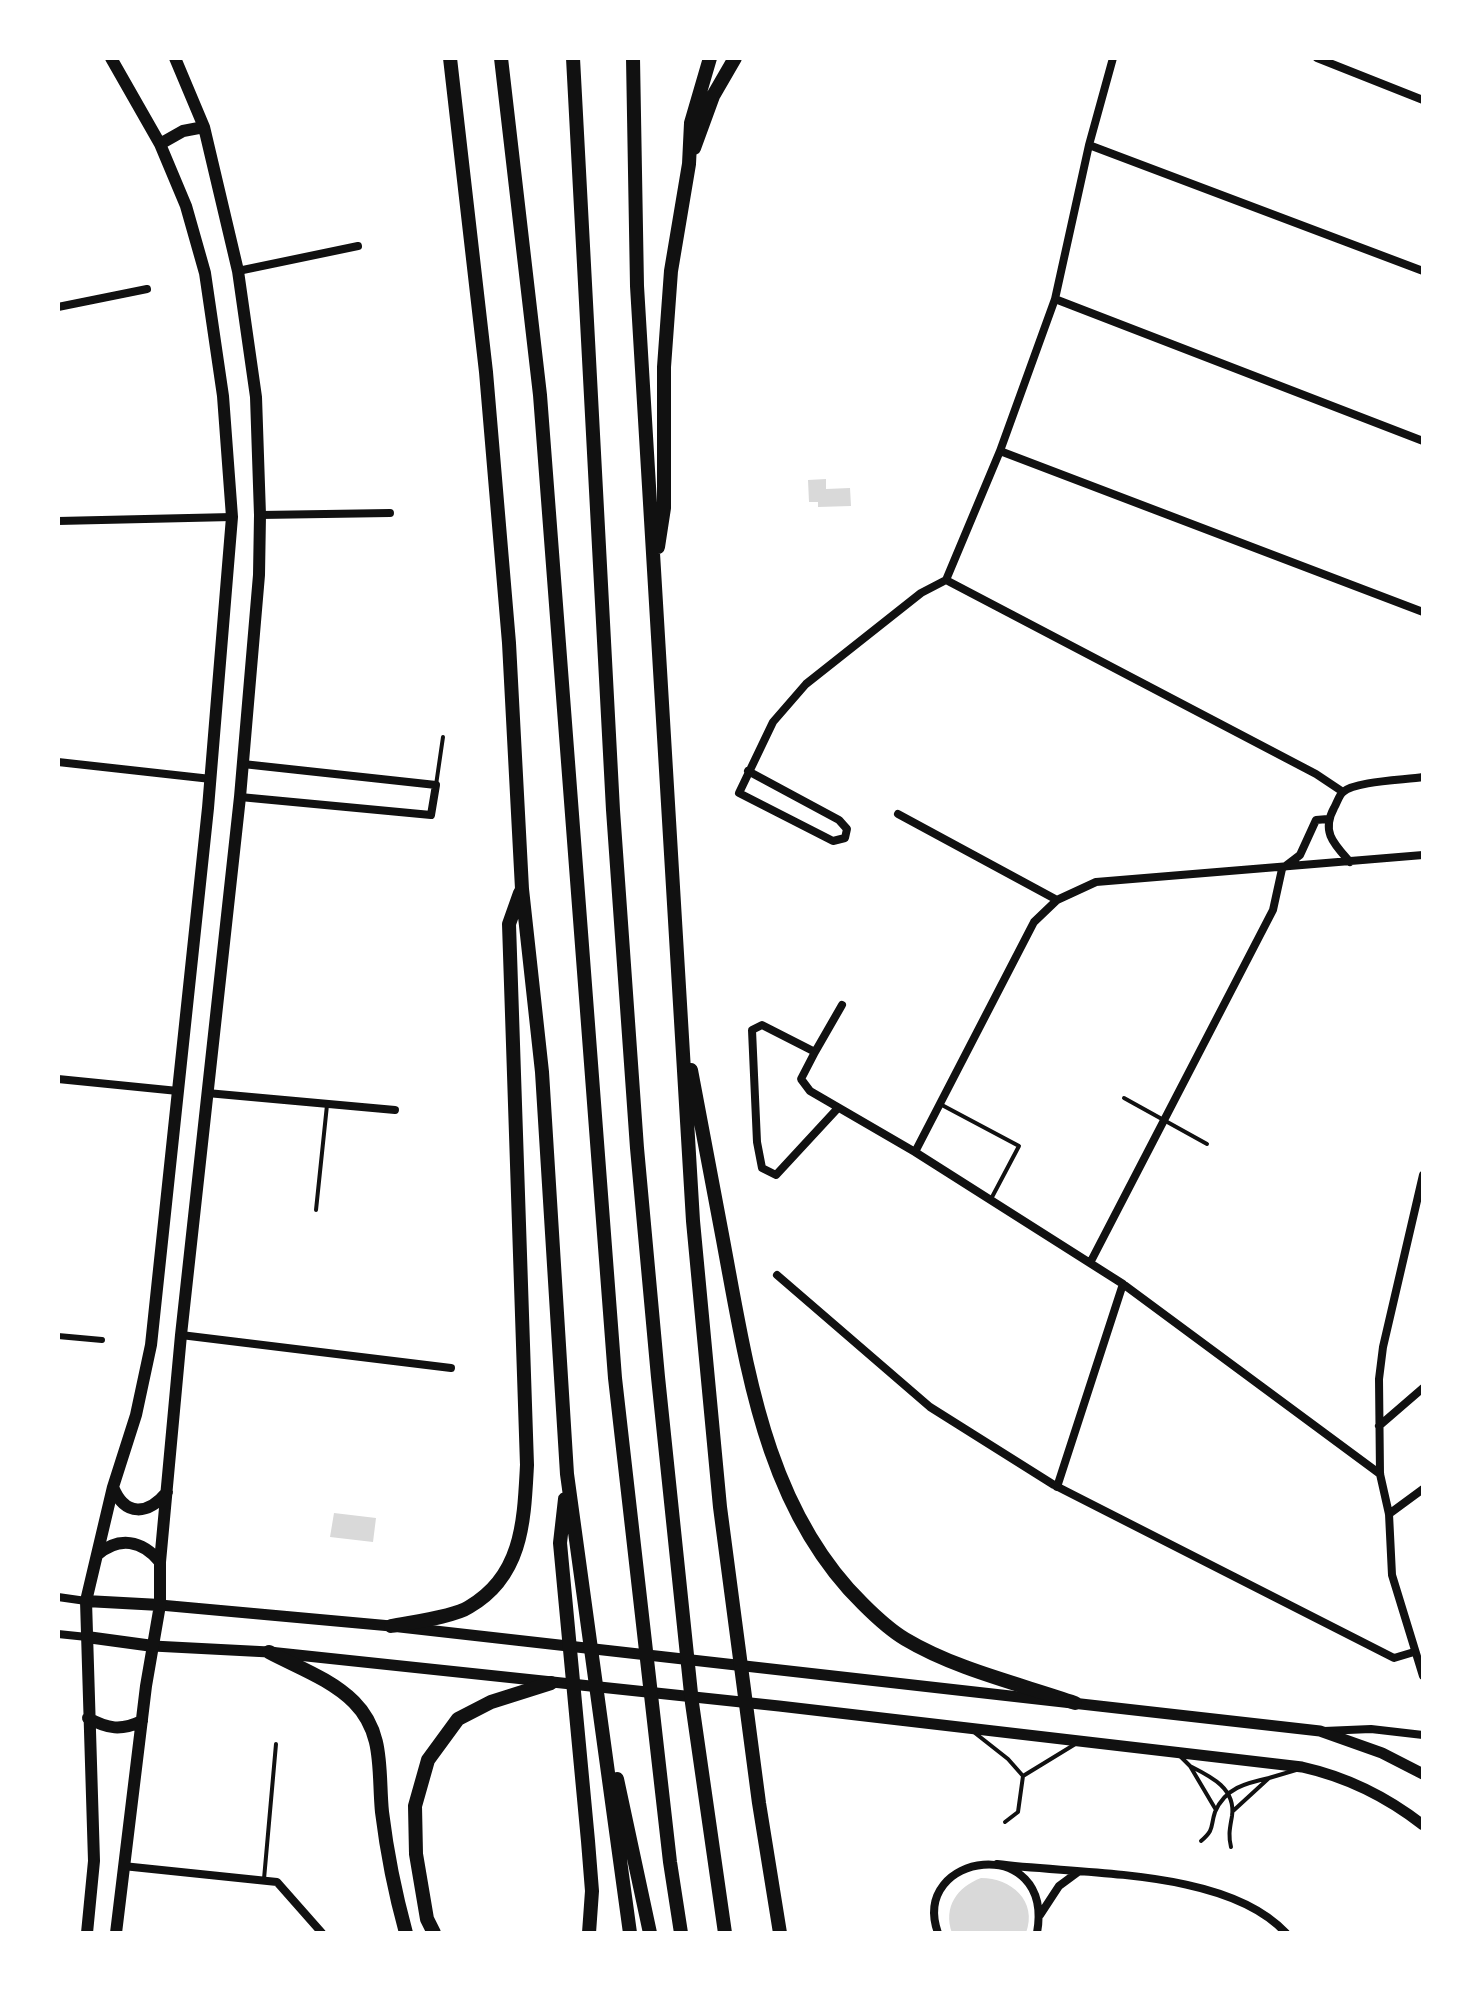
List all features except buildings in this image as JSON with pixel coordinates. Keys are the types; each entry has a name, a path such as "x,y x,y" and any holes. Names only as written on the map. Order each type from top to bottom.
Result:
{"highway":[{"path":"450,58 486,372 508,627 522,889 542,1072 567,1474 630,1933"},
{"path":"501,58 540,395 615,1378 670,1862 681,1933"},
{"path":"573,58 613,810 637,1148 692,1703 725,1933"},
{"path":"633,58 637,286 693,1221 720,1507 759,1803 780,1933"},
{"path":"654,575 664,508 664,367 671,271 689,164 691,123 710,58"},
{"path":"689,164 713,96 735,58"},
{"path":"391,1626 468,1609 503,1579 515,1556 523,1527 527,1465 509,924 522,889"},
{"path":"680,1008 749,1381 764,1432 802,1526 829,1567 852,1593 903,1638 934,1654 1075,1703"},
{"path":"567,1474 560,1543 592,1891 589,1933"},
{"path":"269,1652 339,1689 356,1704 369,1723 378,1742 382,1811 395,1893 406,1933"},
{"path":"593,1665 650,1933"},
{"path":"434,1933 427,1919 416,1854 415,1806 428,1760 458,1719 491,1702 551,1683"}],"main road":[{"path":"87,1933 94,1861 94,1801 88,1718 86,1601 113,1487 146,1377 211,779 232,517 223,396 205,273 186,206 160,144 111,58"},
{"path":"116,1933 142,1721 160,1605 160,1562 181,1335 255,643 260,515 256,397 238,271 204,127 175,58"},
{"path":"160,144 183,131 204,127"},
{"path":"113,1487 118,1499 129,1508 153,1507 167,1492"},
{"path":"97,1555 109,1544 124,1542 140,1544 160,1562"},
{"path":"86,1601 391,1626 1320,1731 1382,1753 1423,1774"},
{"path":"87,1637 153,1646 269,1652 967,1726 1302,1767 1333,1774 1364,1787 1423,1825"},
{"path":"88,1718 115,1729 127,1728 142,1721"}],"street":[{"path":"748,771 839,820 847,829 845,838 833,841 739,793 748,771 773,722 806,684 921,593 946,580 1000,451 1055,299 1089,145 1113,58"},
{"path":"1317,58 1423,100"},
{"path":"1089,145 1423,271"},
{"path":"238,271 358,246"},
{"path":"58,307 147,289"},
{"path":"1055,299 1423,441"},
{"path":"1000,451 1423,612"},
{"path":"260,515 390,513"},
{"path":"58,521 232,517"},
{"path":"946,580 1316,774 1343,792"},
{"path":"58,762 211,779"},
{"path":"240,797 431,815 436,785 243,764"},
{"path":"1350,862 1331,839 1328,819 1343,792 1354,786 1423,777"},
{"path":"898,814 1057,900"},
{"path":"1090,1263 1273,910 1282,869 1300,855 1316,820 1328,819"},
{"path":"915,1152 1034,922 1057,900 1096,882 1423,855"},
{"path":"842,1005 801,1079 810,1091 915,1152 1123,1284 1380,1474"},
{"path":"815,1052 762,1025 752,1030 757,1142 762,1168 776,1175 838,1108"},
{"path":"58,1079 178,1091"},
{"path":"207,1093 395,1110"},
{"path":"1423,1175 1383,1347 1379,1379 1380,1474 1389,1514 1392,1575 1423,1676"},
{"path":"777,1275 930,1407 1057,1486 1394,1658 1414,1652"},
{"path":"1057,1486 1123,1284"},
{"path":"181,1335 451,1368"},
{"path":"58,1336 102,1340"},
{"path":"1379,1426 1423,1388"},
{"path":"1389,1514 1423,1489"},
{"path":"58,1597 86,1601"},
{"path":"58,1634 87,1637"},
{"path":"1320,1731 1371,1729 1423,1735"},
{"path":"938,1933 935,1908 940,1892 950,1878 964,1868 980,1863 1166,1881 1227,1894 1255,1909 1286,1933"},
{"path":"997,1864 1014,1870 1028,1882 1037,1898 1040,1916 1037,1933"},
{"path":"123,1866 277,1882 322,1933"},
{"path":"1040,1916 1059,1886 1078,1871"}],"lane":[{"path":"436,785 443,737"},
{"path":"1124,1098 1207,1144"},
{"path":"940,1104 1019,1146 991,1200"},
{"path":"316,1210 327,1105"},
{"path":"967,1726 1008,1759 1023,1776 1018,1812 1005,1822"},
{"path":"1023,1776 1082,1740"},
{"path":"264,1879 276,1744"},
{"path":"1176,1752 1190,1766 1216,1810"},
{"path":"1190,1766 1217,1780 1228,1795 1233,1811 1228,1835 1231,1847"},
{"path":"1201,1841 1211,1832 1216,1810 1239,1784 1302,1767"},
{"path":"1233,1811 1269,1778"}],"shaded area":[{"path":"826,479 826,489 850,488 851,506 818,507 818,502 809,502 808,480"},
{"path":"334,1513 376,1518 373,1542 330,1537"},
{"path":"981,1878 1002,1882 1019,1894 1028,1911 1026,1933 952,1933 949,1915 954,1899 965,1887"}]}
